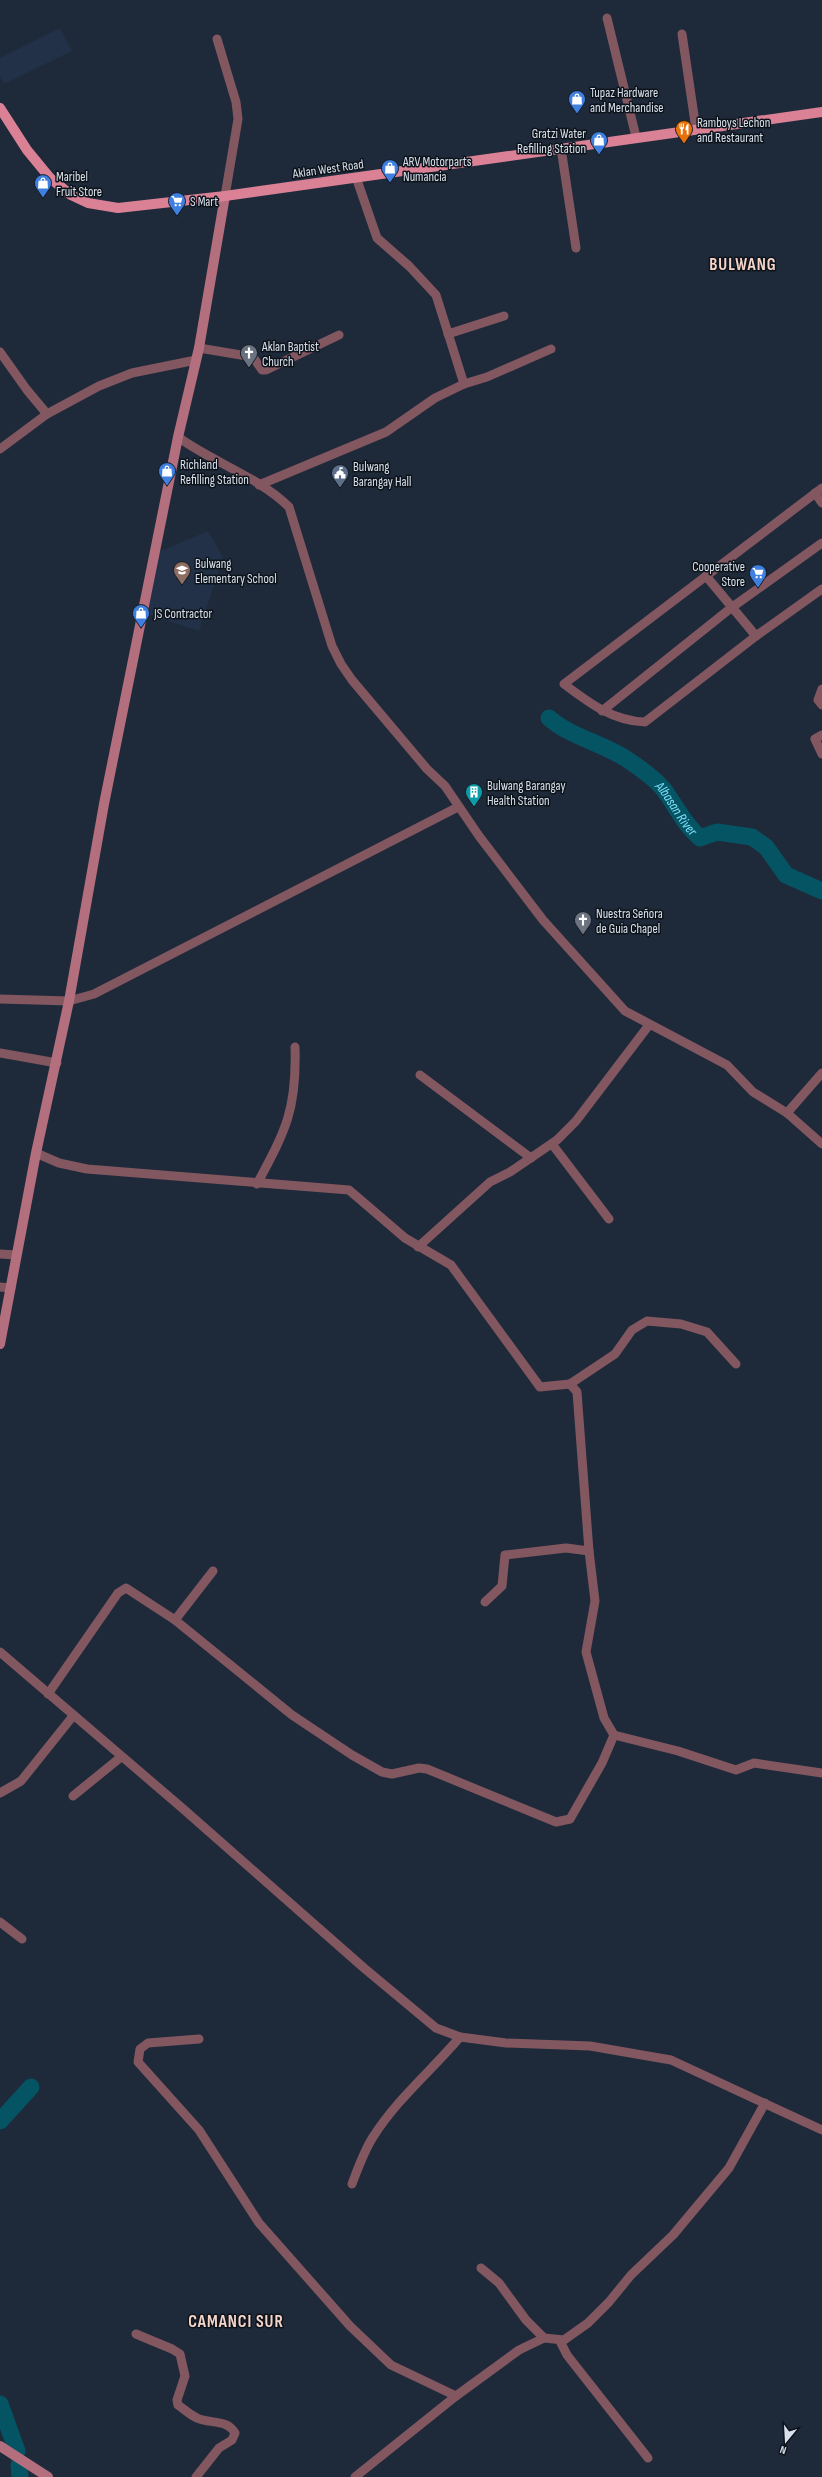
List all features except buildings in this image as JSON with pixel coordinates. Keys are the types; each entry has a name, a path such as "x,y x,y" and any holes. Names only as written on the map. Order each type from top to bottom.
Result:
{"main road":[{"name":"Aklan West Road","path":"0,108 40,168 61,187 88,203 103,207 135,207 225,196 822,112"}],"street":[{"path":"607,18 636,137"},
{"path":"682,34 696,129"},
{"path":"0,1344 36,1153 57,1063 69,1001 104,804 178,437 199,348 238,119 236,102 216,39"},
{"path":"561,148 576,248"},
{"path":"356,177 377,238 409,266 436,295 464,384"},
{"path":"448,334 504,316"},
{"path":"199,348 253,357 262,370 266,370 339,335"},
{"path":"259,485 386,432 435,398 464,384 487,377 551,349"},
{"path":"0,352 47,414"},
{"path":"0,449 47,414 99,386 132,373 196,360"},
{"path":"178,437 198,451 277,495 289,507 330,639 341,664 372,705 427,769 445,786 458,807 543,920 625,1011 727,1065 753,1092 787,1112 822,1144"},
{"path":"822,503 818,491 564,684 602,711 629,722 645,722 756,636 822,589"},
{"path":"602,711 731,608 822,543"},
{"path":"706,576 731,608 756,636"},
{"path":"822,688 818,700 822,705"},
{"path":"822,735 814,740 822,754"},
{"path":"0,999 69,1001 94,994 118,984 458,807"},
{"path":"418,1247 490,1182 552,1144 576,1121 649,1025"},
{"path":"257,1184 283,1136 291,1114 296,1080 294,1047"},
{"path":"0,1053 57,1063"},
{"path":"787,1112 822,1073"},
{"path":"420,1075 531,1158"},
{"path":"552,1144 609,1219"},
{"path":"36,1153 59,1163 87,1169 257,1184 349,1190 418,1247 451,1265 540,1387 570,1384 615,1354 632,1330 647,1322 681,1324 707,1332 736,1364"},
{"path":"0,1254 16,1255"},
{"path":"0,1287 11,1288"},
{"path":"570,1384 576,1392 589,1551 595,1601 586,1652 604,1718 614,1735 678,1751 736,1770 754,1764 822,1773"},
{"path":"485,1602 502,1586 505,1555 566,1548 589,1551"},
{"path":"175,1620 214,1571"},
{"path":"48,1694 123,1589 130,1590 175,1620 292,1715 370,1765 392,1774 419,1768 427,1769 556,1822 570,1819 602,1763 614,1735"},
{"path":"0,1652 121,1757 182,1806 298,1910 436,2028 460,2037 506,2042 590,2046 651,2055 695,2070 822,2130"},
{"path":"0,1793 21,1781 73,1716"},
{"path":"73,1796 121,1757"},
{"path":"0,1922 22,1939"},
{"path":"352,2184 362,2159 377,2131 398,2103 433,2069 460,2037"},
{"path":"199,2038 148,2043 140,2049 138,2062 199,2130 258,2223 350,2326 391,2365 456,2396"},
{"path":"481,2268 499,2282 526,2320 544,2338 560,2341 568,2338 588,2323 609,2302 631,2275 673,2235 729,2168 765,2103"},
{"path":"136,2334 172,2349 180,2354 185,2376 178,2404 198,2419 217,2421 232,2428 235,2433 232,2440 219,2448 196,2477"},
{"path":"355,2477 456,2396 519,2350 544,2338"},
{"path":"560,2341 567,2356 648,2458"},
{"path":"0,2446 48,2477"}],"shaded area":[{"path":"60,28 72,51 4,84 0,76 0,58"},
{"name":"Bulwang Elementary School","path":"208,531 223,557 199,631 144,613 158,552"}],"waterway":[{"name":"Albasan River","path":"549,718 568,731 618,754 649,775 664,789 686,823 700,838 717,832 752,837 766,847 786,875 822,891"},
{"path":"0,2121 31,2087"},
{"path":"0,2404 17,2451"},
{"path":"19,2465 20,2477"}],"place":[{"name":"Tupaz Hardware and Merchandise","path":"577,114"},
{"name":"Ramboys Lechon and Restaurant","path":"684,144"},
{"name":"Gratzi Water Refilling Station","path":"599,155"},
{"name":"ARV Motorparts Numancia","path":"390,183"},
{"name":"Maribel Fruit Store","path":"43,198"},
{"name":"S Mart","path":"177,216"},
{"name":"Aklan Baptist Church","path":"249,368"},
{"name":"Richland Refilling Station","path":"167,486"},
{"name":"Bulwang Barangay Hall","path":"340,488"},
{"name":"Bulwang Elementary School","path":"182,585"},
{"name":"Cooperative Store","path":"758,588"},
{"name":"JS Contractor","path":"141,628"},
{"name":"Bulwang Barangay Health Station","path":"474,807"},
{"name":"Nuestra Señora de Guia Chapel","path":"583,935"}],"district":[{"name":"BULWANG","path":"743,264"},
{"name":"CAMANCI SUR","path":"236,2321"}]}
